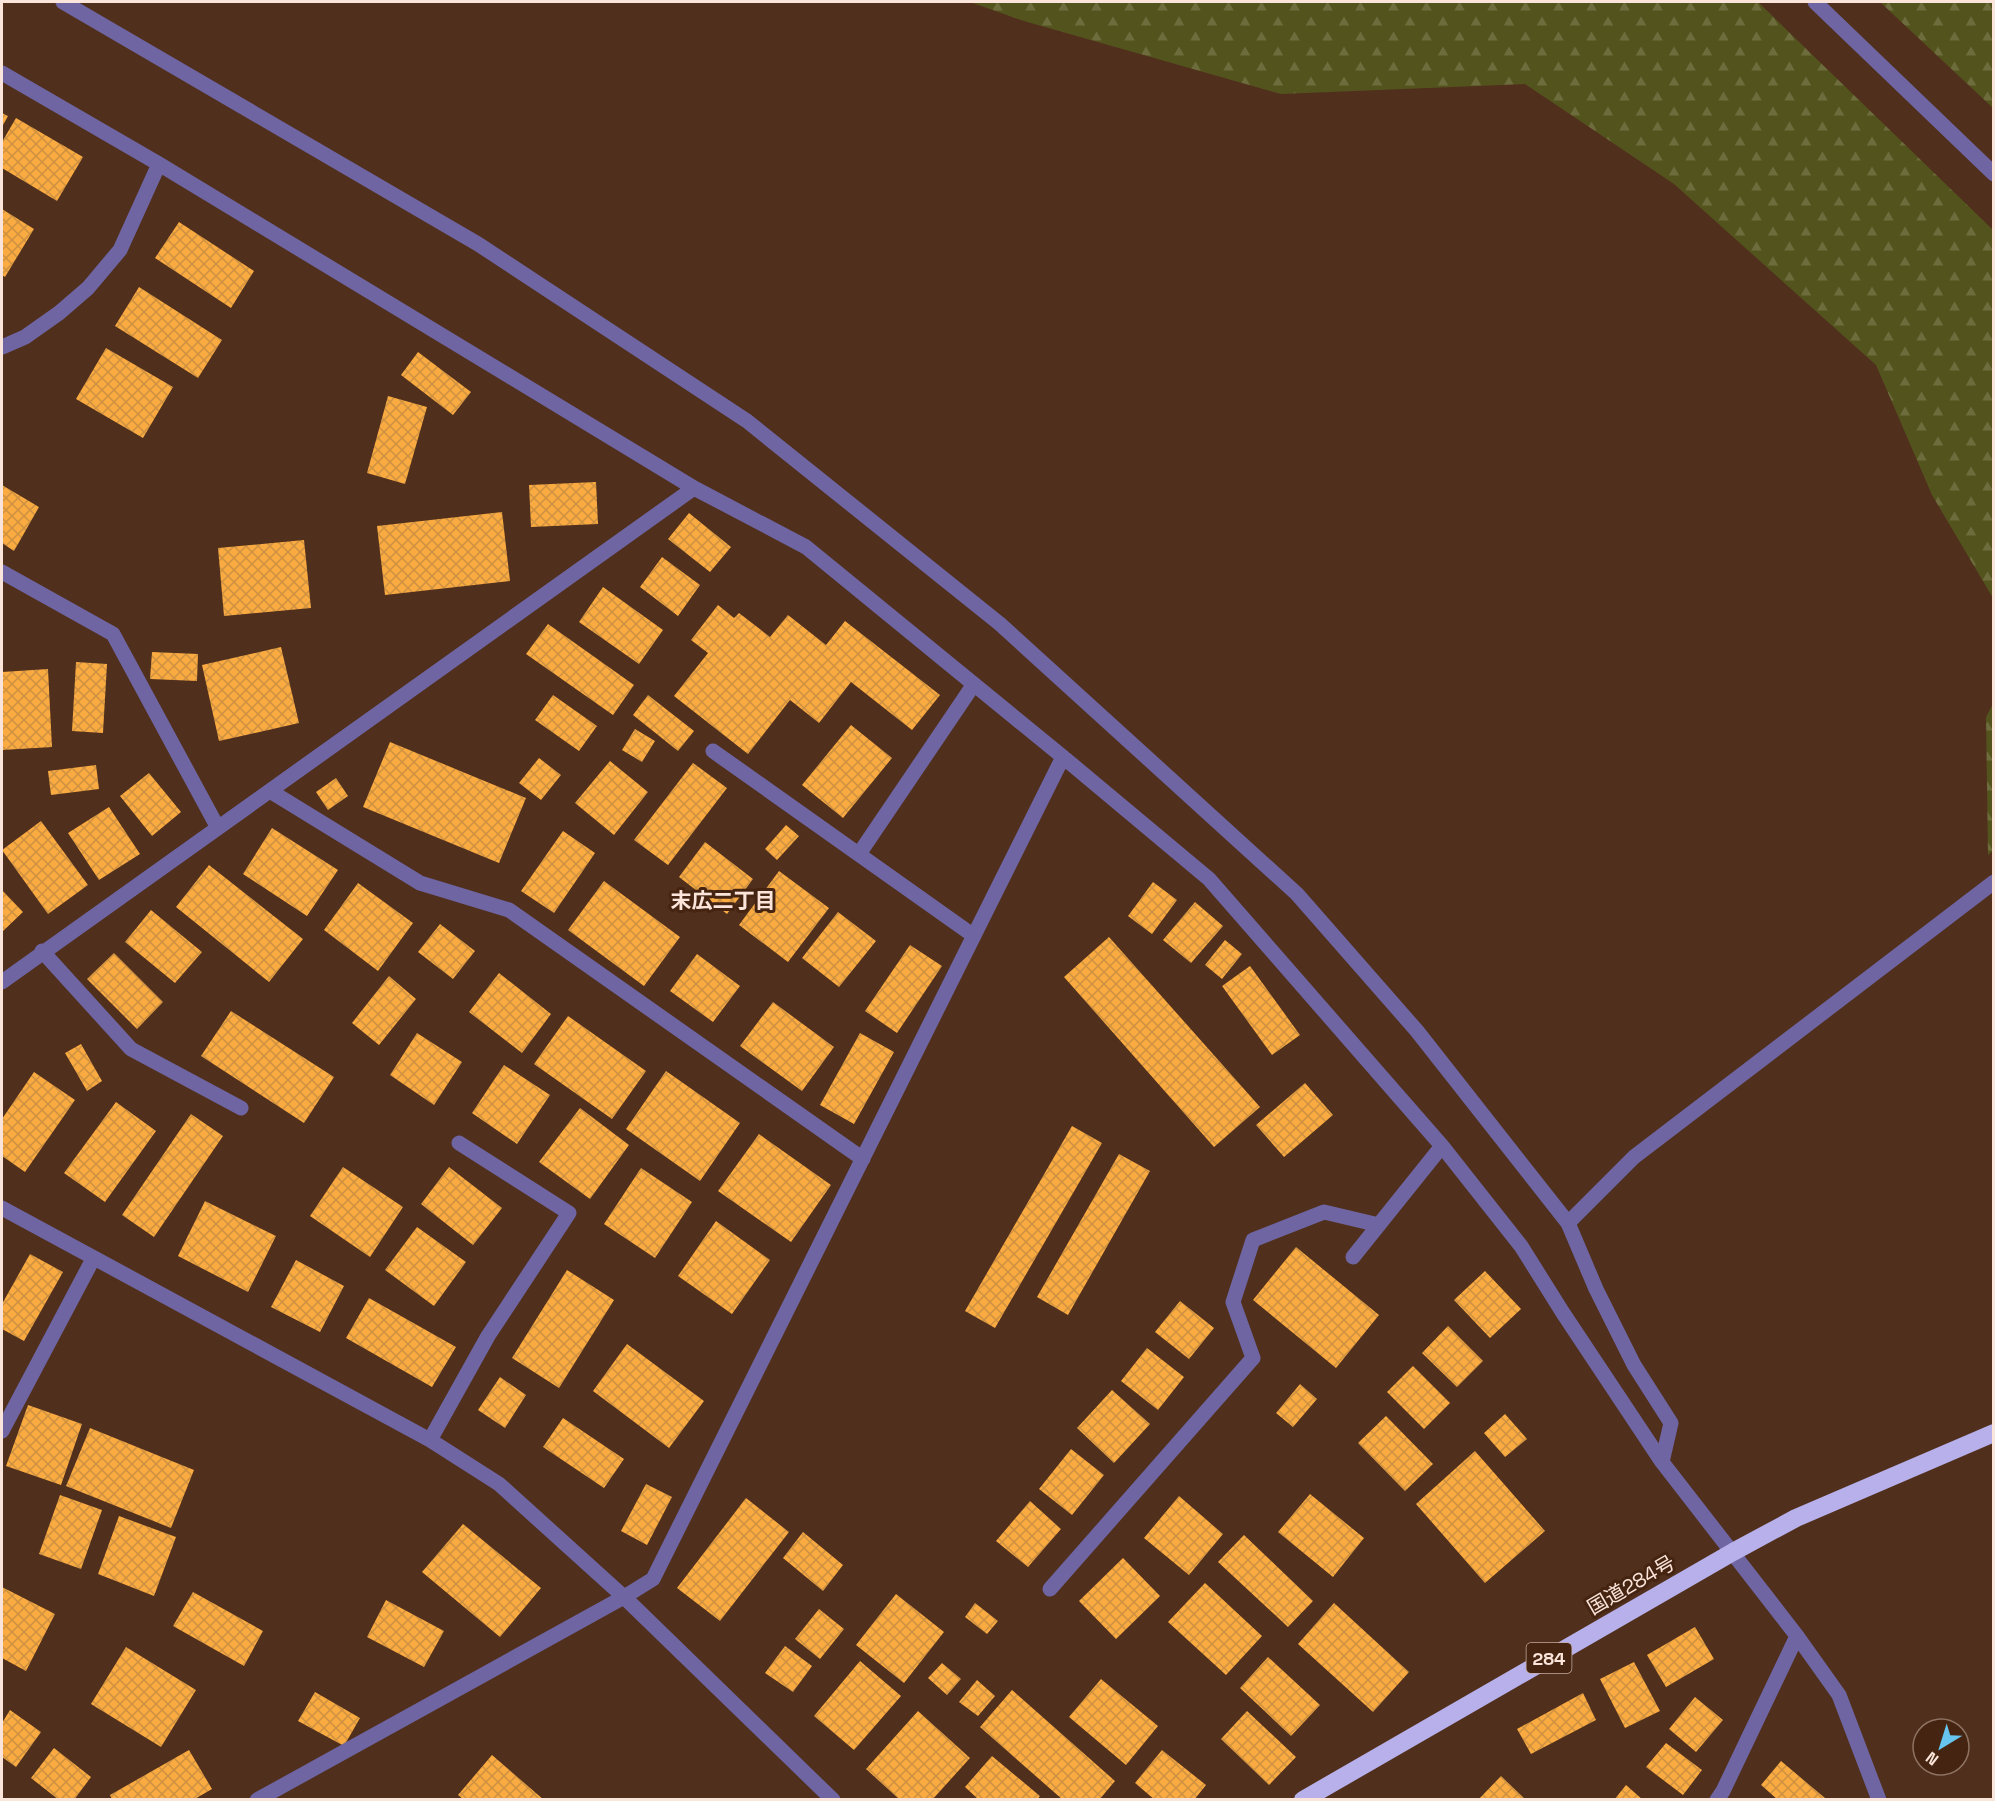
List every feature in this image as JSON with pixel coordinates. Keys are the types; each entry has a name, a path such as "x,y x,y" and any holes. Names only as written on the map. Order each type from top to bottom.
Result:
{"highway":[{"name":"国道284号","path":"1303,1800 1796,1518 1994,1433"}],"street":[{"path":"63,2 478,244 747,421 1000,624 1297,894 1417,1031 1568,1223 1596,1289 1634,1365 1671,1423 1662,1462"},
{"path":"1815,2 1994,174"},
{"path":"2,73 159,164 694,488 806,547 1064,757 1209,879 1442,1146 1521,1246 1662,1462 1797,1636 1839,1695 1879,1800"},
{"path":"2,347 25,337 59,314 88,288 120,250 159,164"},
{"path":"2,982 42,951 694,488"},
{"path":"2,572 113,634 218,828"},
{"path":"859,854 974,684"},
{"path":"713,751 974,936"},
{"path":"257,1800 653,1579 1064,757"},
{"path":"270,791 420,883 509,910 863,1159"},
{"path":"1568,1223 1634,1156 1994,882"},
{"path":"42,951 131,1048 241,1108"},
{"path":"430,1440 488,1336 569,1213 459,1143"},
{"path":"1353,1257 1442,1146"},
{"path":"2,1208 430,1440 499,1484 624,1597 833,1800"},
{"path":"1050,1589 1253,1358 1233,1302 1253,1240 1324,1212 1378,1225"},
{"path":"2,1431 93,1259"},
{"path":"1718,1800 1797,1636"}],"green space":[{"path":"970,2 1758,2 1993,230 1993,598 1932,495 1876,365 1674,184 1525,84 1281,94 1024,21"},
{"path":"1880,2 1993,2 1993,108"},
{"path":"1993,704 1994,850 1988,855 1986,717"}],"building":[{"path":"2,113 8,116 2,127"},
{"path":"16,118 83,157 57,201 2,168 2,142"},
{"path":"2,209 34,229 5,277 2,275"},
{"path":"179,222 254,271 231,308 155,258"},
{"path":"139,287 222,340 198,378 115,326"},
{"path":"106,348 173,387 143,438 76,399"},
{"path":"418,352 471,392 453,415 401,375"},
{"path":"388,396 427,407 405,484 367,473"},
{"path":"596,482 598,524 531,527 529,485"},
{"path":"2,485 39,507 14,551 2,543"},
{"path":"502,512 510,581 385,595 377,526"},
{"path":"689,513 731,547 710,572 668,539"},
{"path":"304,540 311,608 224,616 218,548"},
{"path":"662,557 700,585 678,616 640,587"},
{"path":"603,587 663,630 639,664 579,622"},
{"path":"718,605 734,618 739,613 770,637 788,615 826,645 845,621 940,695 912,730 851,682 819,723 790,700 748,754 674,696 708,653 691,640"},
{"path":"548,624 634,685 613,715 526,654"},
{"path":"281,647 299,723 219,741 202,665"},
{"path":"152,652 198,654 197,681 150,679"},
{"path":"76,662 107,664 103,733 72,731"},
{"path":"48,669 52,747 2,750 2,672"},
{"path":"553,695 597,726 579,751 535,720"},
{"path":"648,695 694,731 678,751 633,715"},
{"path":"851,725 892,758 843,818 802,785"},
{"path":"635,729 655,741 642,762 622,750"},
{"path":"390,742 526,798 499,863 363,807"},
{"path":"539,758 561,775 541,800 519,783"},
{"path":"610,761 648,792 614,835 575,803"},
{"path":"693,763 727,788 668,865 634,840"},
{"path":"96,765 99,789 51,795 48,771"},
{"path":"149,773 181,812 152,836 120,796"},
{"path":"336,778 348,796 328,810 316,792"},
{"path":"109,807 140,854 99,880 68,833"},
{"path":"41,821 88,885 48,914 2,850"},
{"path":"786,825 799,836 777,860 765,849"},
{"path":"272,828 338,870 307,916 243,874"},
{"path":"563,831 595,853 554,913 521,891"},
{"path":"705,842 753,879 727,914 679,877"},
{"path":"209,865 303,939 269,982 176,907"},
{"path":"779,871 829,908 788,962 739,925"},
{"path":"604,881 680,937 644,986 568,930"},
{"path":"1153,882 1177,900 1152,934 1128,916"},
{"path":"358,883 413,923 378,971 324,930"},
{"path":"2,890 23,912 2,932"},
{"path":"1195,902 1223,926 1191,963 1163,940"},
{"path":"151,910 202,952 175,983 125,942"},
{"path":"838,912 876,941 839,987 802,958"},
{"path":"440,924 475,951 453,979 418,952"},
{"path":"1109,937 1260,1107 1214,1147 1064,977"},
{"path":"1225,940 1242,954 1222,979 1205,965"},
{"path":"910,945 942,966 897,1033 865,1011"},
{"path":"114,953 163,1002 137,1029 87,979"},
{"path":"697,954 740,986 713,1022 670,991"},
{"path":"1250,966 1300,1035 1272,1055 1222,986"},
{"path":"499,973 551,1014 522,1053 469,1012"},
{"path":"389,976 416,999 379,1045 352,1023"},
{"path":"773,1002 834,1047 802,1091 740,1046"},
{"path":"231,1011 334,1077 304,1123 201,1056"},
{"path":"568,1016 646,1071 612,1119 534,1064"},
{"path":"417,1033 462,1062 434,1105 390,1075"},
{"path":"860,1033 894,1052 854,1124 820,1105"},
{"path":"81,1044 102,1081 87,1091 65,1053"},
{"path":"504,1065 550,1095 517,1144 472,1113"},
{"path":"666,1071 740,1123 700,1181 626,1129"},
{"path":"34,1072 75,1100 25,1172 2,1156 2,1119"},
{"path":"1305,1083 1333,1115 1284,1157 1256,1125"},
{"path":"116,1102 156,1131 105,1202 64,1173"},
{"path":"580,1108 629,1145 590,1199 539,1162"},
{"path":"191,1114 223,1136 154,1237 122,1215"},
{"path":"1072,1126 1102,1143 995,1328 965,1311"},
{"path":"759,1134 831,1185 791,1242 718,1191"},
{"path":"1119,1154 1150,1171 1068,1315 1037,1297"},
{"path":"343,1167 403,1207 370,1257 310,1216"},
{"path":"449,1167 502,1208 473,1245 421,1204"},
{"path":"641,1168 692,1202 655,1258 604,1224"},
{"path":"205,1201 276,1236 248,1292 178,1256"},
{"path":"716,1221 770,1260 732,1314 678,1276"},
{"path":"417,1227 466,1262 434,1306 385,1270"},
{"path":"1296,1247 1379,1315 1336,1368 1253,1300"},
{"path":"30,1254 63,1272 24,1341 2,1329 2,1304"},
{"path":"296,1260 344,1286 320,1332 271,1307"},
{"path":"567,1270 614,1300 559,1388 512,1358"},
{"path":"1485,1271 1521,1309 1490,1338 1454,1300"},
{"path":"369,1298 456,1347 432,1387 346,1338"},
{"path":"1180,1301 1214,1328 1189,1359 1155,1332"},
{"path":"1448,1326 1483,1361 1457,1387 1422,1353"},
{"path":"627,1344 704,1401 669,1448 593,1391"},
{"path":"1147,1348 1184,1377 1158,1410 1121,1381"},
{"path":"1413,1366 1450,1403 1424,1429 1387,1392"},
{"path":"500,1377 526,1395 505,1428 478,1410"},
{"path":"1300,1384 1317,1399 1293,1427 1276,1413"},
{"path":"1112,1390 1150,1424 1114,1463 1077,1428"},
{"path":"28,1405 82,1424 61,1485 6,1466"},
{"path":"1505,1414 1527,1439 1505,1457 1484,1433"},
{"path":"1386,1416 1433,1464 1405,1491 1358,1443"},
{"path":"563,1418 624,1459 604,1488 543,1447"},
{"path":"90,1428 194,1470 171,1528 66,1486"},
{"path":"1071,1449 1104,1475 1072,1515 1039,1489"},
{"path":"1475,1451 1545,1531 1485,1583 1416,1504"},
{"path":"646,1484 672,1497 647,1545 621,1531"},
{"path":"1310,1494 1364,1538 1333,1577 1278,1532"},
{"path":"60,1495 102,1510 81,1569 39,1554"},
{"path":"1179,1496 1223,1534 1189,1575 1144,1538"},
{"path":"746,1498 789,1532 720,1621 677,1588"},
{"path":"1030,1501 1061,1529 1028,1567 996,1541"},
{"path":"119,1516 176,1537 154,1596 98,1574"},
{"path":"463,1524 541,1588 500,1637 422,1572"},
{"path":"803,1532 843,1565 823,1591 783,1558"},
{"path":"1244,1535 1313,1601 1288,1627 1218,1562"},
{"path":"1123,1558 1160,1596 1116,1639 1079,1601"},
{"path":"1205,1583 1262,1636 1226,1675 1168,1622"},
{"path":"2,1587 55,1614 26,1671 2,1658"},
{"path":"193,1592 263,1631 244,1666 173,1626"},
{"path":"896,1594 944,1632 904,1683 856,1645"},
{"path":"386,1600 444,1631 424,1667 367,1637"},
{"path":"975,1603 998,1621 987,1634 965,1617"},
{"path":"1334,1603 1409,1672 1373,1712 1298,1644"},
{"path":"819,1609 844,1629 820,1659 795,1639"},
{"path":"1695,1627 1714,1659 1666,1687 1647,1655"},
{"path":"785,1646 812,1666 793,1692 765,1673"},
{"path":"126,1647 196,1690 161,1747 91,1704"},
{"path":"1268,1657 1320,1705 1291,1736 1240,1688"},
{"path":"860,1661 901,1696 854,1750 814,1716"},
{"path":"1634,1662 1660,1711 1625,1728 1600,1679"},
{"path":"942,1663 961,1679 947,1695 928,1678"},
{"path":"1101,1679 1158,1726 1126,1765 1069,1717"},
{"path":"977,1680 995,1696 978,1716 959,1702"},
{"path":"1012,1690 1115,1781 1099,1800 1063,1800 980,1727"},
{"path":"315,1692 360,1718 344,1746 298,1721"},
{"path":"1583,1693 1596,1720 1531,1754 1517,1729"},
{"path":"1695,1697 1723,1720 1696,1752 1669,1729"},
{"path":"10,1710 41,1732 16,1767 2,1757 2,1723"},
{"path":"918,1711 970,1758 932,1800 900,1800 866,1769"},
{"path":"1247,1711 1296,1757 1269,1785 1221,1739"},
{"path":"1666,1743 1702,1770 1683,1795 1646,1767"},
{"path":"54,1748 91,1777 74,1800 59,1800 31,1778"},
{"path":"189,1750 212,1789 193,1800 112,1800 110,1795"},
{"path":"1162,1750 1206,1785 1194,1800 1155,1800 1135,1783"},
{"path":"492,1755 544,1800 464,1800 458,1795"},
{"path":"992,1756 1040,1796 1037,1800 979,1800 965,1787"},
{"path":"1781,1761 1825,1798 1824,1800 1778,1800 1761,1785"},
{"path":"1501,1776 1526,1800 1478,1800"},
{"path":"1626,1785 1643,1800 1614,1800"}],"district":[{"name":"末広二丁目","path":"723,900"}]}
